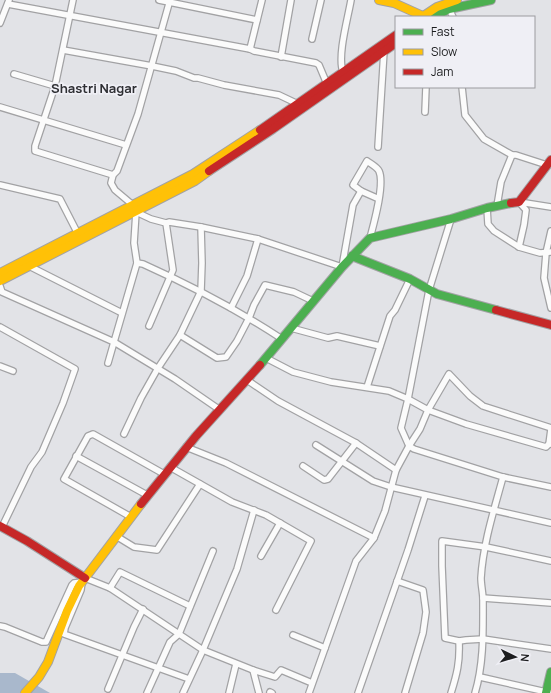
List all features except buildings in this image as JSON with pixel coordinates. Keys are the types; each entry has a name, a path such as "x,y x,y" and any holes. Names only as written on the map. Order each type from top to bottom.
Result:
{"main road":[{"path":"379,0 394,3 422,16"},
{"path":"425,16 437,7 457,0"},
{"path":"436,16 449,9 491,0"},
{"path":"1,278 29,266 135,208 193,174 298,104 395,36"},
{"path":"1,278 78,234 195,181 279,125 395,44"},
{"path":"25,693 39,677 48,662 67,611 83,580 147,495 186,447 266,358 342,266 370,238 451,219 487,208 518,202 549,163"},
{"path":"352,256 410,279 429,290 551,325"},
{"path":"1,527 27,541 83,580"},
{"path":"546,692 551,672"}],"street":[{"path":"73,0 55,86 35,146 35,151 113,175"},
{"path":"159,0 170,1 257,20"},
{"path":"250,49 262,0"},
{"path":"281,57 291,0"},
{"path":"312,39 321,0"},
{"path":"343,72 340,65 351,0"},
{"path":"170,1 138,114 117,171 113,175 111,183 115,190 135,208 151,219 166,223 169,222 201,227 258,240 342,266 353,205 361,191"},
{"path":"0,23 8,2 69,16 250,49 319,65 327,84"},
{"path":"449,9 452,16"},
{"path":"63,50 176,71 194,78 224,85 279,95 298,104"},
{"path":"378,147 384,51"},
{"path":"14,74 55,86"},
{"path":"425,112 426,88"},
{"path":"462,88 465,115 484,139 512,155 549,163"},
{"path":"0,106 126,145"},
{"path":"497,206 501,182 512,155"},
{"path":"370,238 379,199 380,174 378,169 367,161 354,185 361,191 379,199"},
{"path":"0,185 60,199 78,234"},
{"path":"518,202 551,208"},
{"path":"518,202 526,210 519,247"},
{"path":"108,363 137,263 134,243 135,208"},
{"path":"487,208 488,224 494,231 519,247 540,253 548,253"},
{"path":"408,446 401,428 429,290 451,219"},
{"path":"149,326 173,270 166,223"},
{"path":"124,434 141,398 158,368 180,335 201,291 201,227"},
{"path":"551,231 544,278 548,281 551,308"},
{"path":"231,308 247,276 258,240"},
{"path":"137,263 143,264 171,276 201,291 250,318 282,339"},
{"path":"29,266 122,313"},
{"path":"1,278 2,292 114,342 158,368 220,410"},
{"path":"367,387 390,316 395,310 410,279"},
{"path":"180,335 217,358 226,357 250,318 254,305 265,285 294,292 313,301"},
{"path":"0,327 74,370 63,403 42,452 31,467 1,527"},
{"path":"291,328 328,338 336,336 380,346"},
{"path":"266,358 293,372 331,382 389,391 428,410 466,424 546,447 550,444 551,429 483,406 470,396 449,374 428,410 420,429 408,446 396,470 385,511 374,538 356,561 309,693"},
{"path":"0,366 12,371"},
{"path":"247,380 278,401 356,443 396,470"},
{"path":"131,517 65,480 64,477 88,436 93,434 164,474"},
{"path":"303,466 324,480 328,479 356,443"},
{"path":"316,445 373,481 391,487 425,496 551,523"},
{"path":"408,446 503,477 551,487"},
{"path":"186,447 226,464 374,538"},
{"path":"76,456 147,495"},
{"path":"170,467 232,502 254,510 311,541 276,610"},
{"path":"475,693 480,677 483,639 483,598 481,579 493,511 503,477"},
{"path":"116,536 134,547 157,550 200,484"},
{"path":"358,693 425,496"},
{"path":"183,693 204,650 237,569 254,510"},
{"path":"261,556 280,523"},
{"path":"551,561 486,547 442,541 445,638 459,641 483,639 551,649"},
{"path":"147,693 170,642 179,634 213,551"},
{"path":"110,588 120,572 190,606"},
{"path":"83,580 81,590 65,628 64,634 189,679"},
{"path":"0,626 6,627 42,642 46,642 72,585 83,580 110,588 204,650 236,664 275,678 281,670 312,683"},
{"path":"397,581 423,590 426,612 423,632 405,693"},
{"path":"483,598 551,603"},
{"path":"108,689 143,609"},
{"path":"293,635 325,648"},
{"path":"451,693 460,656 459,641"},
{"path":"229,693 236,664"},
{"path":"253,670 259,693"},
{"path":"480,677 546,692"}],"water":[{"path":"0,673 15,673 50,693 0,693"}],"traffic: fast":[{"path":"436,16 449,9 491,0"},
{"path":"260,365 342,267 370,238 511,203"},
{"path":"352,256 410,279 437,294 496,310"},
{"path":"546,693 551,672"}],"traffic: slow":[{"path":"379,0 394,3 423,16"},
{"path":"424,16 437,7 457,0"},
{"path":"0,273 193,174 260,130"},
{"path":"0,281 195,181 209,171"},
{"path":"25,693 39,677 48,662 67,611 79,586 141,504"}],"traffic: jam":[{"path":"260,130 395,36"},
{"path":"209,171 273,129 395,44"},
{"path":"511,203 519,202 551,160"},
{"path":"496,310 551,325"},
{"path":"141,504 196,436 260,365"},
{"path":"0,526 27,541 85,578"}],"district":[{"name":"Shastri Nagar","path":"94,88"}]}
